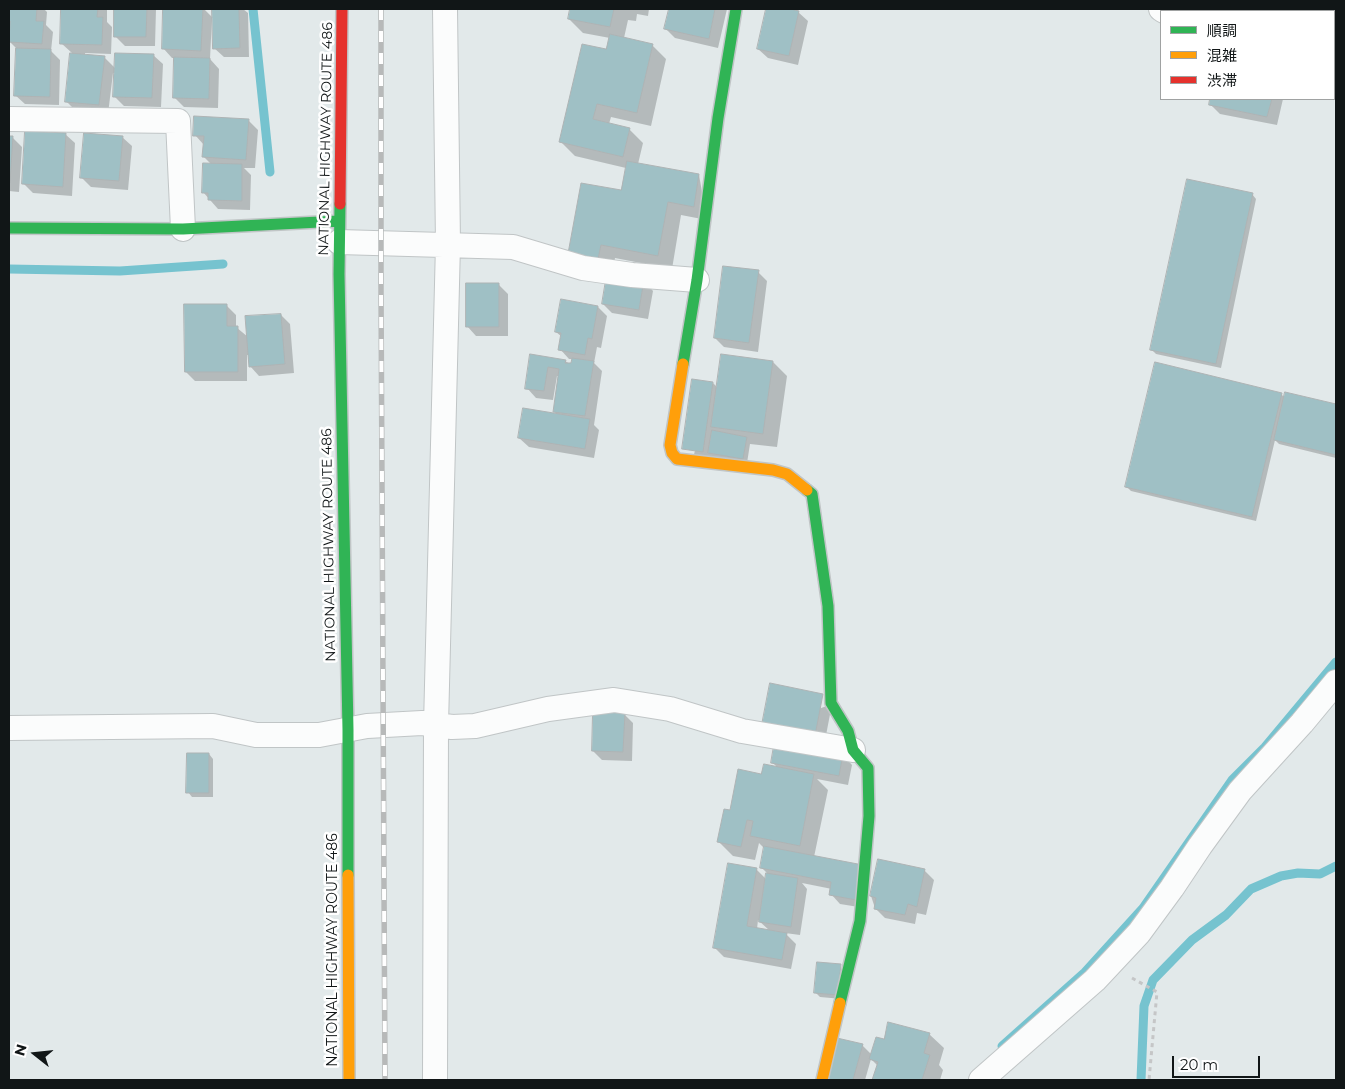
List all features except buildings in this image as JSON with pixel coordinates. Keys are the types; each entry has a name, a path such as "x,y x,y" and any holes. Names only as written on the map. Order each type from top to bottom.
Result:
{"main road":[{"name":"NATIONAL HIGHWAY ROUTE 486","path":"342,9 339,232 348,730 349,1080"},
{"path":"736,9 718,118 697,280 670,433 670,445 672,453 677,459 773,470 788,474 812,494 828,606 831,703 848,731 853,750 868,768 869,816 860,921 822,1080"},
{"path":"9,228 339,232"}],"street":[{"path":"435,1080 436,725 448,244 445,9"},
{"path":"9,119 178,122 183,229"},
{"path":"339,232 448,244 512,247 582,268 632,275 697,280"},
{"path":"981,1080 1094,980 1138,933 1240,791 1302,723 1336,682"},
{"path":"9,728 213,726 256,735 319,735 367,726 422,723 452,727 475,726 548,708 614,700 670,709 742,731 853,750"}],"path":[{"path":"1147,986 1157,992 1149,1080"}],"waterway":[{"path":"253,9 270,172"},
{"path":"9,269 120,271 223,264"},
{"path":"1002,1046 1085,972 1143,908 1232,780 1265,747 1336,662"},
{"path":"1141,1080 1144,1006 1153,980 1192,940 1226,915 1251,889 1281,876 1298,873 1320,874 1336,866"}],"railway":[{"path":"381,9 385,1080"}],"traffic: fast":[{"path":"683,364 697,280 718,118 736,9"},
{"path":"340,204 339,274 348,730 348,875"},
{"path":"9,228 183,229 339,221"},
{"path":"807,490 812,494 828,606 831,703 848,731 853,750 868,768 869,816 860,921 840,1003"}],"traffic: slow":[{"path":"683,364 670,445 672,453 677,459 773,470 787,474 807,490"},
{"path":"348,875 349,1080"},
{"path":"822,1080 840,1003"}],"traffic: jam":[{"path":"340,204 342,9"}]}
